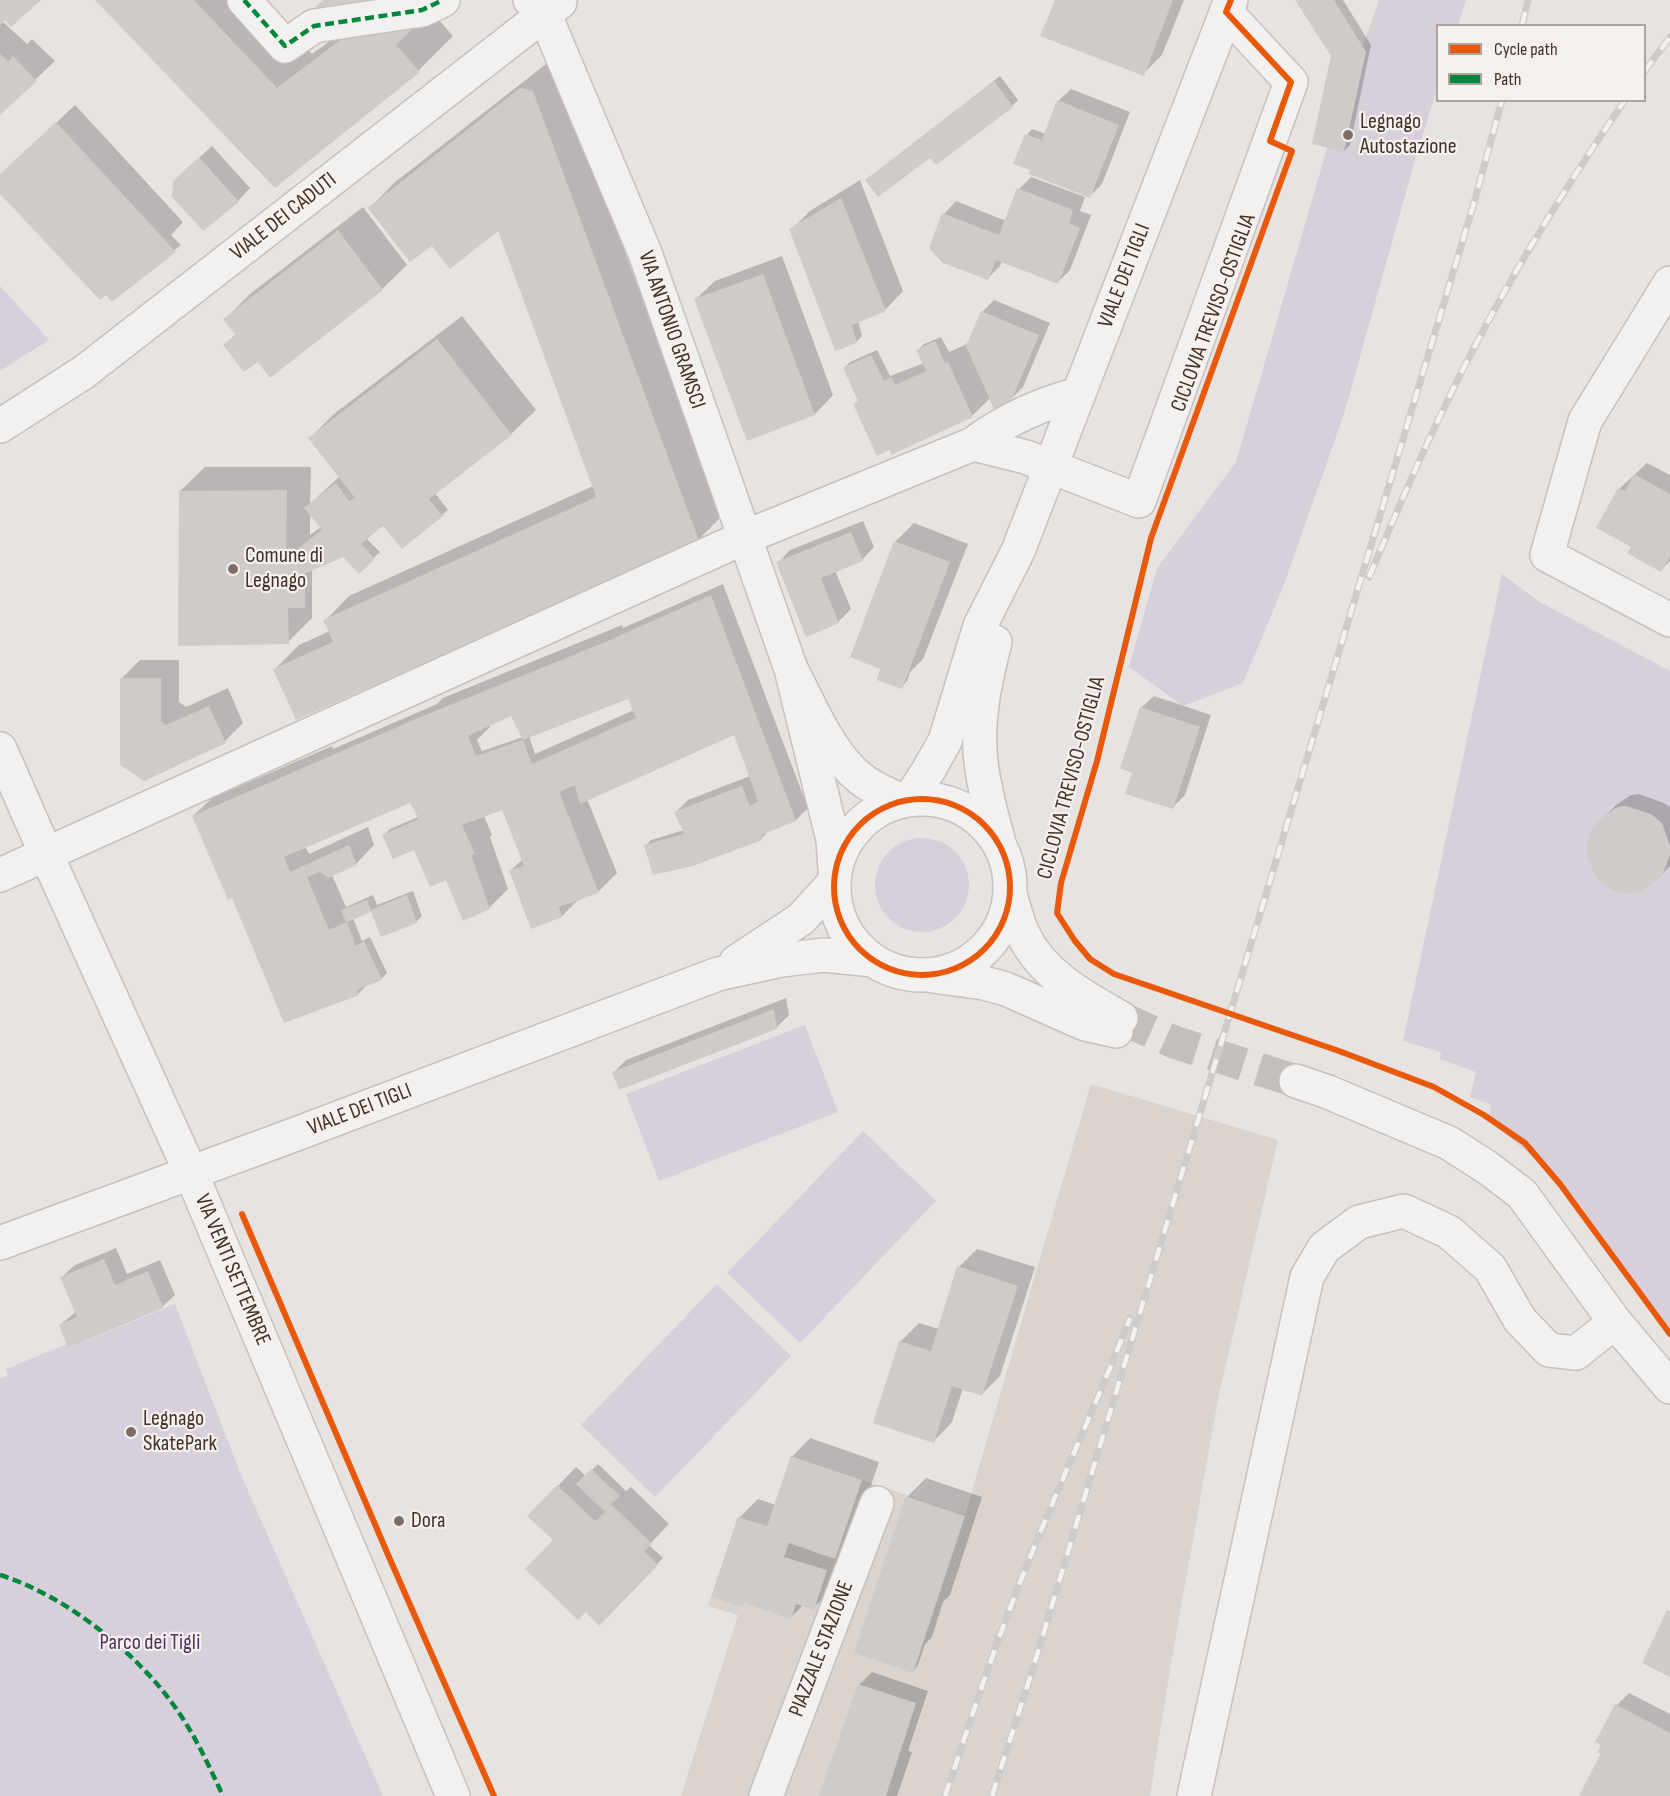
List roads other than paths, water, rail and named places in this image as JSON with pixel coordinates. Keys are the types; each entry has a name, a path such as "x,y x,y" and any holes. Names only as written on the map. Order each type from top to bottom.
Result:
{"street":[{"path":"244,0 285,45 314,27 422,9 443,0"},
{"name":"VIALE DEI CADUTI","path":"0,426 84,372 545,4"},
{"name":"VIA ANTONIO GRAMSCI","path":"545,4 645,253 743,538 791,669 833,840 835,877"},
{"path":"973,444 1007,451 1139,501 1291,82 1228,6"},
{"name":"VIALE DEI TIGLI","path":"905,800 928,771 945,741 980,626 1018,551 1228,6"},
{"path":"1670,283 1585,421 1547,555 1670,620"},
{"path":"0,875 743,538 973,444 998,425 1049,402 1079,394"},
{"name":"VIALE DEI TIGLI","path":"0,1243 718,974 782,960 824,955 873,960 901,972 920,975 938,974 956,969 972,960 986,948 1000,929 1008,908 1010,894 1007,862 998,841 984,779 980,726 989,668 1018,551"},
{"name":"VIA ANTONIO GRAMSCI","path":"791,669 843,762 876,790 905,800"},
{"name":"VIA VENTI SETTEMBRE","path":"0,749 45,854 191,1173 453,1796"},
{"name":"VIALE DEI TIGLI","path":"873,960 852,940 840,920 835,901 835,877 839,858 848,840 860,824 873,813 905,800 934,799 968,811 984,823 998,841"},
{"name":"VIALE DEI TIGLI","path":"718,974 801,919 835,877"},
{"path":"920,975 954,978 1006,989 1085,1024 1118,1025 1054,975 1033,950 1023,935 1010,894"},
{"path":"1296,1081 1328,1092 1449,1143 1488,1168 1522,1194 1615,1322 1670,1387"},
{"path":"1194,1796 1307,1277 1324,1248 1359,1222 1404,1211 1449,1232 1490,1268 1520,1320 1550,1350 1576,1353 1615,1322"},
{"name":"PIAZZALE STAZIONE","path":"766,1796 877,1503"}],"tunnel":[{"path":"1121,1018 1174,1042 1296,1081"}],"railway":[{"path":"1522,24 1528,0"},
{"path":"1646,69 1670,37"},
{"path":"992,1796 1034,1665 1474,203 1501,102"},
{"path":"1369,577 1423,451 1483,330 1551,213 1624,102"},
{"path":"945,1796 1016,1594 1130,1318"}],"place":[{"name":"Legnago Autostazione","path":"1348,135"},
{"name":"Comune di Legnago","path":"233,569"},
{"name":"Legnago SkatePark","path":"131,1432"},
{"name":"Dora","path":"399,1521"}],"park label":[{"name":"Parco dei Tigli","path":"150,1643"}]}
